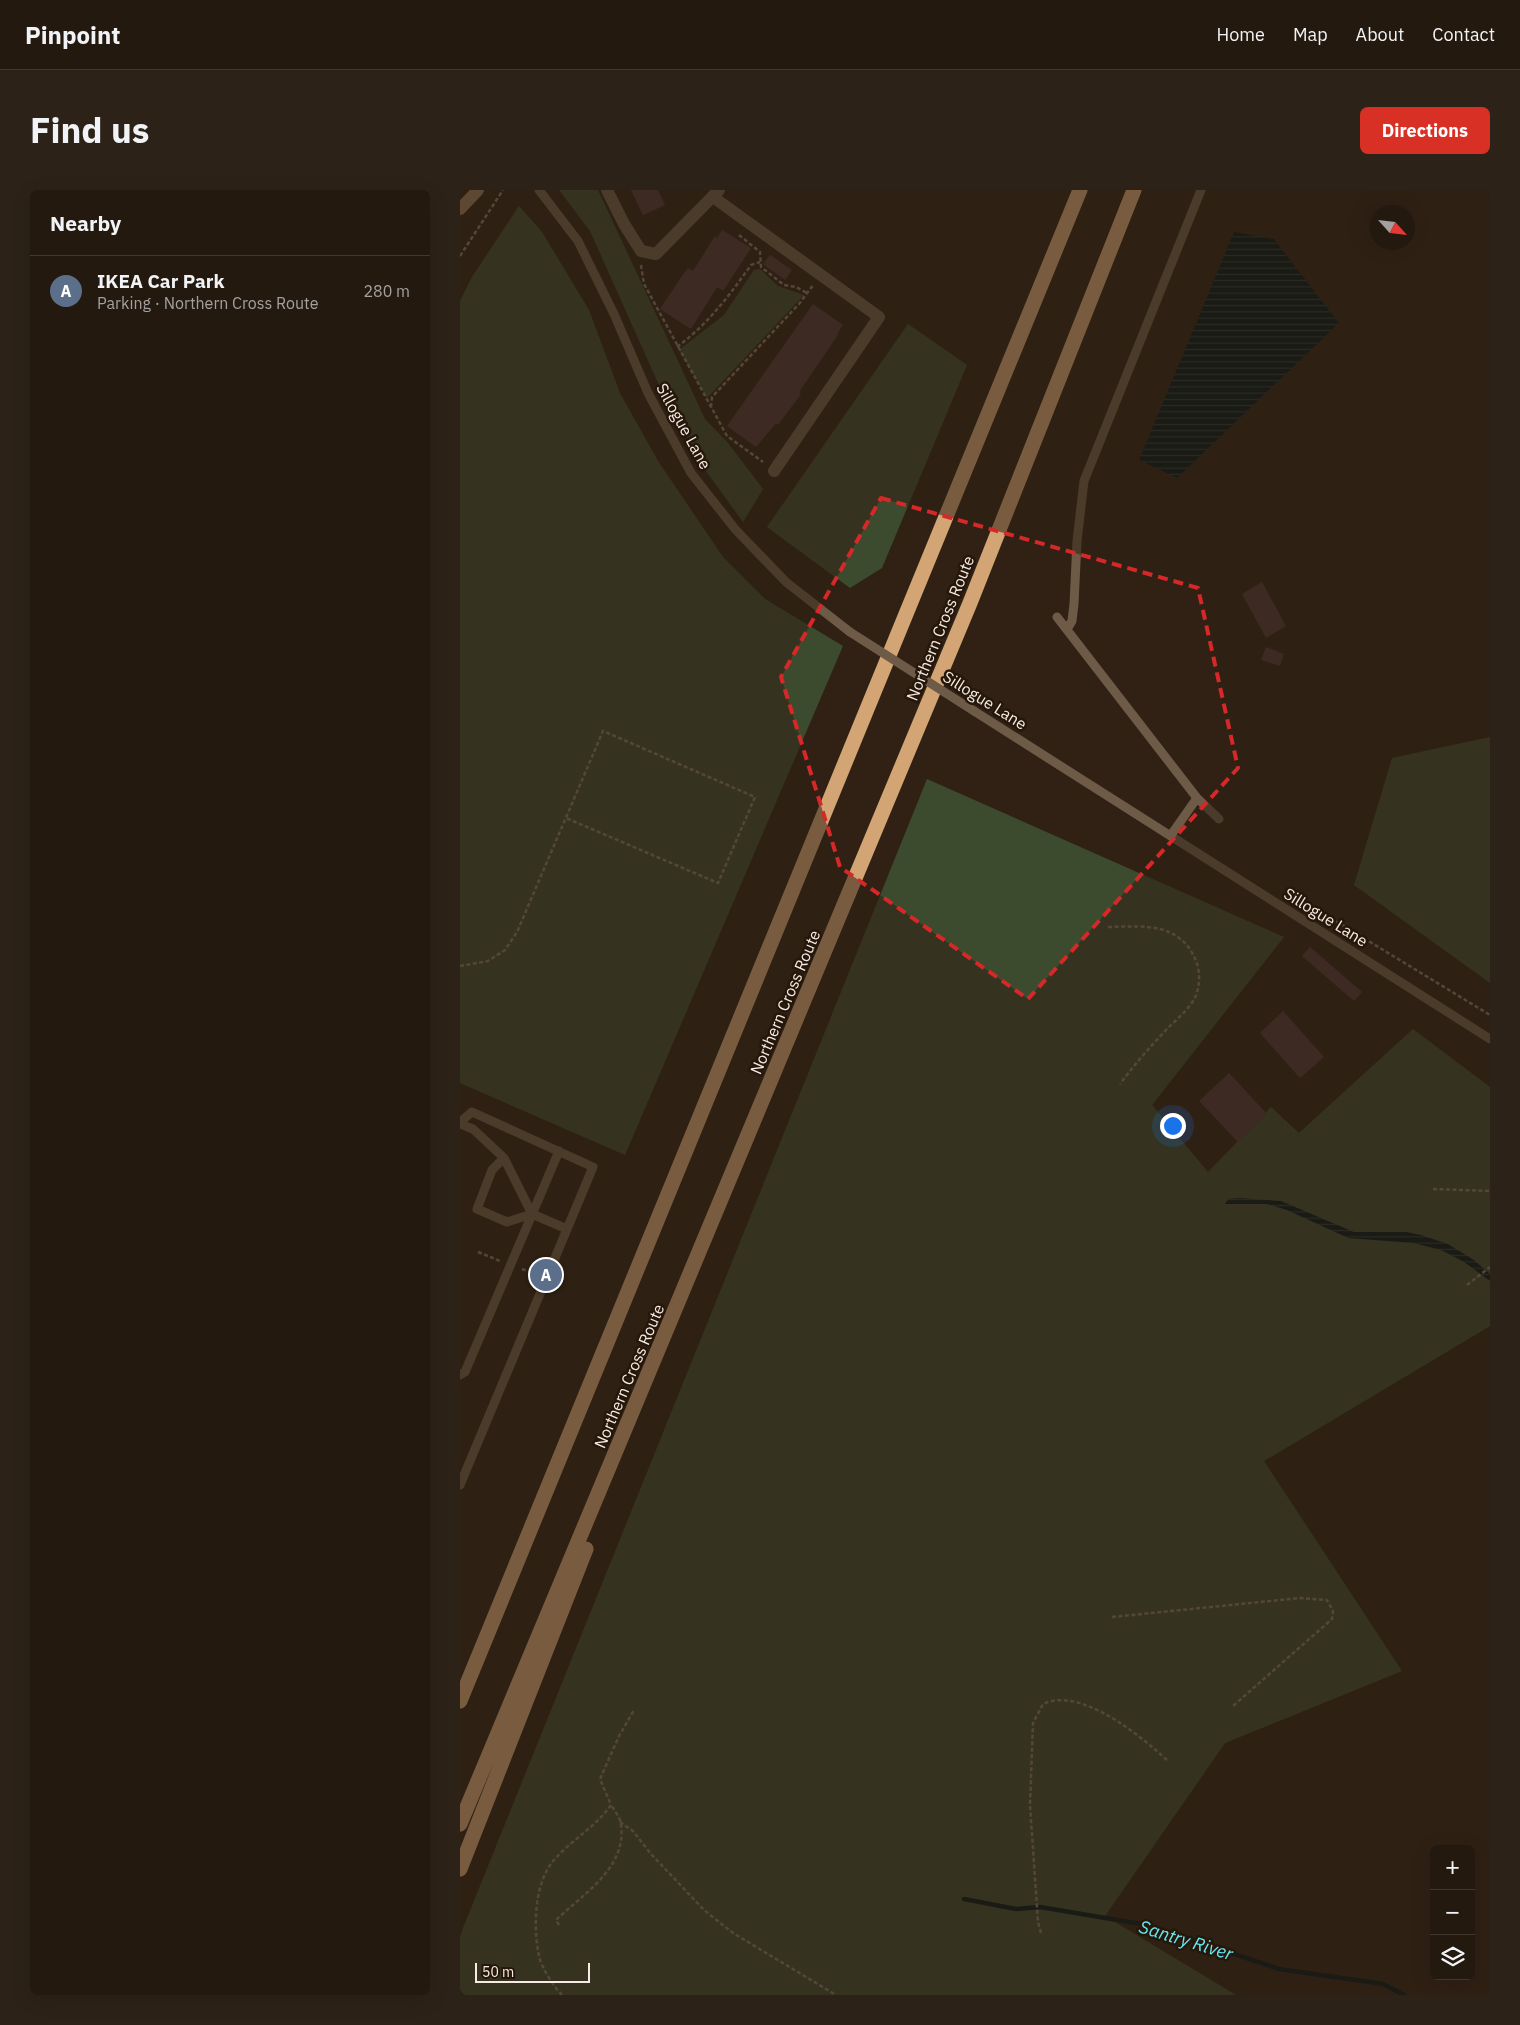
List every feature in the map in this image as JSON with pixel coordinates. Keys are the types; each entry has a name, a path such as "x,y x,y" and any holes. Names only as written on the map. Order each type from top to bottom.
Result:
{"highway":[{"name":"Northern Cross Route","path":"460,1701 1080,190"},
{"name":"Northern Cross Route","path":"460,1824 970,603 1134,190"},
{"path":"460,1869 608,1492 672,1320"}],"main road":[{"path":"461,209 478,190"}],"street":[{"path":"607,190 624,224 641,251 656,254 716,194 879,317 774,471"}],"lane":[{"name":"Sillogue Lane","path":"539,190 578,241 614,314 648,393 691,473 735,529 786,582 850,632 1171,835 1306,924 1490,1039"},
{"path":"1067,629 1072,621 1074,604 1077,541 1084,481 1201,190"},
{"path":"1057,617 1197,798 1219,819"},
{"path":"1171,835 1197,798"},
{"path":"460,1485 593,1167 472,1112 460,1123 473,1129 504,1158 532,1214 567,1229"},
{"path":"460,1375 465,1372 559,1151"},
{"path":"504,1158 492,1170 477,1209 507,1222 532,1214"}],"path":[{"path":"460,256 503,190"},
{"path":"733,230 760,252 761,267 784,285 796,287 807,293"},
{"path":"641,251 644,284 727,436 741,444 774,471"},
{"path":"677,347 697,333 716,314 751,265 760,262"},
{"path":"711,408 712,397 807,293 821,275"},
{"path":"460,966 488,960 504,950 517,932 603,731 755,797 718,883 566,818"},
{"path":"1308,915 1312,912 1317,912 1339,923 1490,1015"},
{"path":"1108,927 1156,928 1175,934 1190,947 1199,967 1199,983 1194,999 1135,1064 1120,1084"},
{"path":"1433,1189 1490,1191"},
{"path":"1467,1285 1490,1267"},
{"path":"1112,1618 1300,1598 1327,1600 1333,1611 1332,1619 1233,1706"},
{"path":"1041,1934 1037,1912 1030,1822 1033,1723 1043,1704 1061,1699 1098,1711 1133,1732 1168,1760"},
{"path":"559,1925 556,1920 609,1871 621,1841 620,1822 600,1779 618,1736 634,1710"},
{"path":"562,1995 556,1989 539,1956 537,1905 543,1880 553,1861 604,1815 611,1804"},
{"path":"620,1822 633,1831 651,1854 704,1910 733,1933 836,1995"}],"highlighted area":[{"path":"881,498 1198,588 1238,768 1028,999 840,867 781,677"}],"green space":[{"path":"559,190 598,190 705,419 728,443 763,489 743,522 706,471 663,394 590,231"},
{"path":"519,206 542,232 589,310 620,393 658,461 723,557 765,599 843,646 625,1155 460,1083 460,301 472,277"},
{"path":"760,269 778,286 804,295 707,398 679,350 724,315 754,270"},
{"path":"908,324 967,365 882,568 850,588 767,527"},
{"path":"1490,737 1490,983 1354,885 1392,758"},
{"path":"927,779 1284,937 1152,1105 1208,1172 1271,1107 1299,1133 1413,1029 1490,1087 1490,1326 1264,1461 1402,1671 1225,1743 1105,1916 1236,1995 460,1995 460,1937 463,1928"}],"shaded area":[{"path":"1234,232 1274,239 1339,323 1177,478 1139,460"},
{"path":"1228,1199 1281,1201 1354,1232 1406,1232 1421,1235 1448,1244 1474,1260 1490,1274 1490,1281 1464,1262 1441,1250 1413,1243 1348,1238 1287,1210 1267,1204 1225,1204"}],"building":[{"path":"631,190 658,190 665,205 643,215"},
{"path":"722,230 751,248 723,291 717,287 691,329 660,309 688,268 693,271 715,236 717,238"},
{"path":"770,255 792,270 785,280 763,264"},
{"path":"813,304 843,325 799,392 801,394 778,425 776,423 756,447 727,426"},
{"path":"1262,582 1286,626 1266,638 1242,594"},
{"path":"1266,647 1284,654 1280,666 1261,660"},
{"path":"1310,947 1362,992 1354,1001 1302,956"},
{"path":"1283,1011 1324,1057 1300,1078 1260,1033"},
{"path":"1229,1073 1267,1114 1238,1142 1199,1101"}],"waterway":[{"name":"Santry River","path":"964,1899 1016,1909 1040,1907 1147,1925 1279,1969 1383,1984 1404,1995"}],"place":[{"name":"IKEA Car Park","path":"546,1275"}]}
